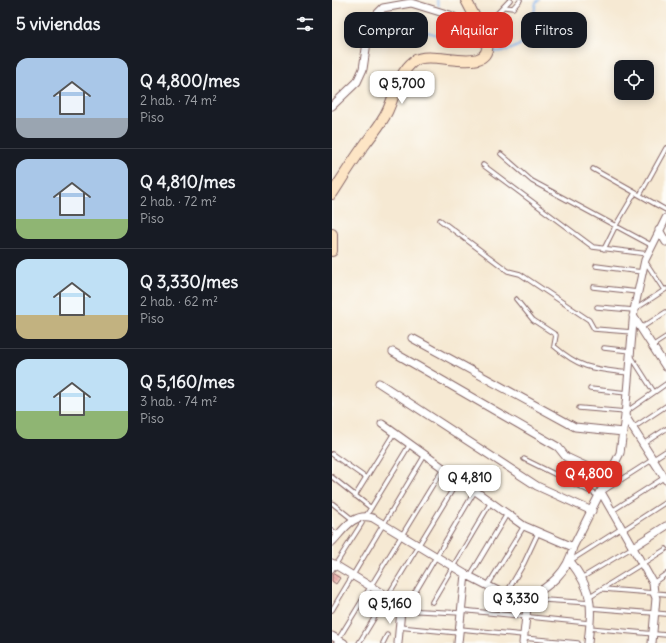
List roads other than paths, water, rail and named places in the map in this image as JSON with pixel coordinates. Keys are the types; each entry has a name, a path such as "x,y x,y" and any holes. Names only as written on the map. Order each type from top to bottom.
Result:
{"main road":[{"path":"466,0 473,12"},
{"path":"332,194 387,113 400,80 415,61 425,57 466,61 476,60 486,51 487,48"},
{"path":"332,234 332,251"}],"street":[{"path":"332,106 357,82 363,69 369,29 378,13 390,6 411,2 441,12"},
{"path":"332,542 352,519 366,516 383,524 468,575 506,594 528,599 550,585 570,561 573,547 620,453 629,373 633,313 646,257 666,218"},
{"path":"659,230 666,242"},
{"path":"633,313 652,346 665,362"},
{"path":"412,338 575,426 623,432"},
{"path":"393,352 558,447 566,457 609,477"},
{"path":"379,383 537,486 592,511"},
{"path":"625,414 653,460 666,478"},
{"path":"382,424 524,526 573,547"},
{"path":"600,494 612,511 653,583 656,598 652,643"},
{"path":"633,547 666,526"},
{"path":"570,561 583,577 591,602 588,643"},
{"path":"333,566 398,603 401,610 398,643"},
{"path":"458,643 461,611 468,575"},
{"path":"523,639 528,599"}],"lane":[{"path":"500,12 510,0"},
{"path":"505,7 513,8 520,0"},
{"path":"640,195 666,148"},
{"path":"501,154 532,181 652,245"},
{"path":"483,165 593,247 646,257 665,289 633,313 597,307"},
{"path":"593,169 666,210"},
{"path":"604,249 635,193"},
{"path":"440,220 508,271 520,274 589,320 594,329 632,332"},
{"path":"596,266 642,272"},
{"path":"594,287 638,292"},
{"path":"516,299 533,320 556,334 554,346 569,359 588,368 629,373"},
{"path":"641,328 666,312"},
{"path":"652,346 666,337"},
{"path":"604,348 630,352 654,392"},
{"path":"579,408 625,414 666,384"},
{"path":"590,389 627,393"},
{"path":"633,428 666,406"},
{"path":"643,444 666,429"},
{"path":"355,496 394,433"},
{"path":"366,516 410,444"},
{"path":"524,459 600,494 666,451"},
{"path":"332,454 366,478"},
{"path":"332,610 425,455"},
{"path":"338,640 443,468"},
{"path":"332,478 370,508"},
{"path":"612,511 666,478"},
{"path":"359,643 459,479"},
{"path":"413,596 475,491"},
{"path":"432,602 491,502"},
{"path":"570,561 666,502"},
{"path":"332,503 352,519"},
{"path":"468,575 507,514"},
{"path":"333,566 362,524"},
{"path":"488,585 524,526"},
{"path":"332,530 338,535"},
{"path":"506,594 524,563 538,533"},
{"path":"583,577 633,547"},
{"path":"591,602 603,589 666,549"},
{"path":"653,583 666,575"},
{"path":"603,589 666,594"},
{"path":"528,599 591,602 655,614 666,614"},
{"path":"401,610 461,611 526,617 666,635"},
{"path":"399,627 459,631 523,639 578,643"},
{"path":"383,643 387,635"}],"waterway":[{"path":"437,0 439,6"},
{"path":"490,50 501,52 506,51 516,47 530,38 536,2 539,0"},
{"path":"428,32 436,34"}]}
